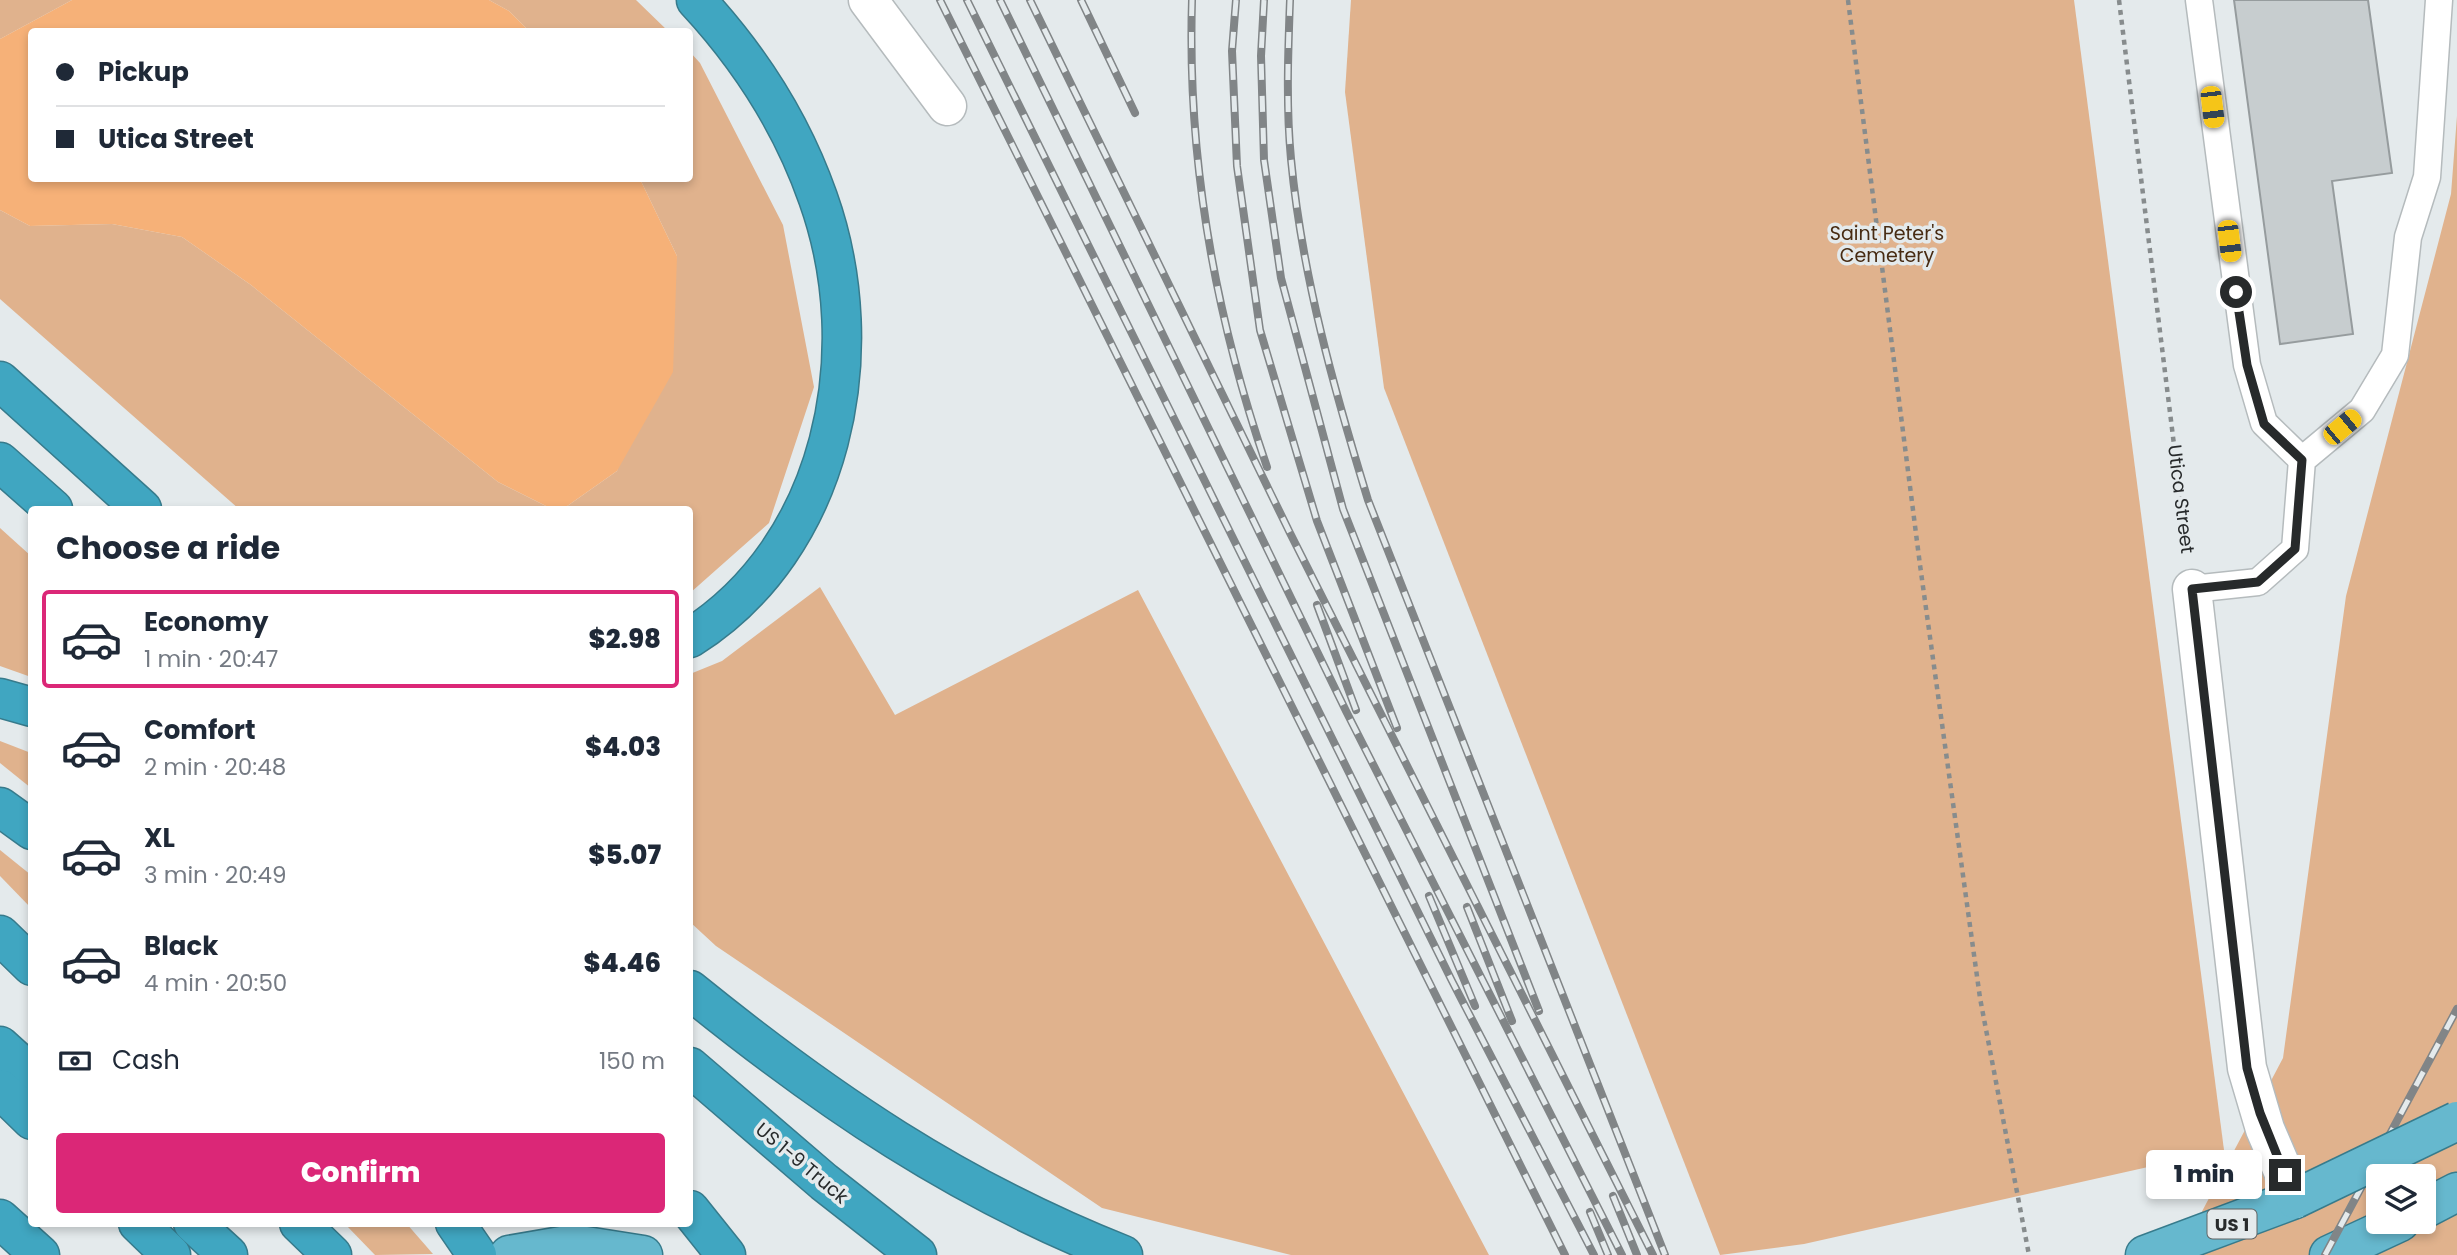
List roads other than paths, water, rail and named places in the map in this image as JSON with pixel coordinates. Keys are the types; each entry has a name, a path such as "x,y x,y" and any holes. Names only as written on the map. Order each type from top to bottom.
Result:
{"highway":[{"path":"693,636 753,586 772,564 796,525 820,472 830,435 841,360 838,294 829,238 804,162 750,67 696,0"},
{"path":"0,381 139,506"},
{"path":"82,453 152,506"},
{"path":"0,462 49,505"},
{"path":"0,698 28,706"},
{"path":"0,807 28,827"},
{"path":"0,935 28,961"},
{"path":"693,992 798,1075 914,1153 1034,1217 1123,1255"},
{"path":"0,1046 28,1071"},
{"name":"US 1-9 Truck","path":"693,1070 869,1219 917,1255"},
{"path":"0,1090 28,1116"},
{"name":"US 1","path":"2145,1255 2295,1199 2457,1121"},
{"path":"2436,1203 2457,1192"},
{"path":"693,1214 726,1255"},
{"path":"0,1219 40,1255"},
{"path":"142,1227 171,1255"},
{"path":"197,1227 228,1255"},
{"path":"303,1227 332,1255"},
{"path":"458,1227 477,1255"},
{"path":"2329,1255 2374,1234"},
{"path":"509,1255 573,1244 643,1255"}],"street":[{"path":"867,0 947,106"},
{"path":"2192,589 2247,1068 2265,1129 2295,1199"}],"lane":[{"path":"2199,0 2247,365 2264,424 2302,460"},
{"path":"2192,589 2258,582 2295,549 2302,460 2362,410 2395,355 2408,237 2427,177 2439,0"}],"railway":[{"path":"940,0 1565,1255"},
{"path":"967,0 1452,981 1594,1255"},
{"path":"1000,0 1346,711 1622,1255"},
{"path":"1030,0 1290,533 1653,1255"},
{"path":"1081,0 1135,113"},
{"path":"1192,0 1194,119 1208,237 1233,353 1267,467"},
{"path":"1236,0 1232,51 1237,166 1260,330 1317,521 1397,728"},
{"path":"1264,0 1261,56 1264,160 1281,278 1343,509 1539,1011"},
{"path":"1290,0 1288,120 1296,203 1311,289 1355,458 1368,500 1665,1255"},
{"path":"1317,605 1356,710"},
{"path":"1429,896 1475,1006"},
{"path":"1467,907 1512,1021"},
{"path":"2325,1255 2457,1009"},
{"path":"1613,1196 1637,1255"},
{"path":"1590,1212 1608,1255"}],"park label":[{"name":"Saint Peter's Cemetery","path":"1887,244"}]}
